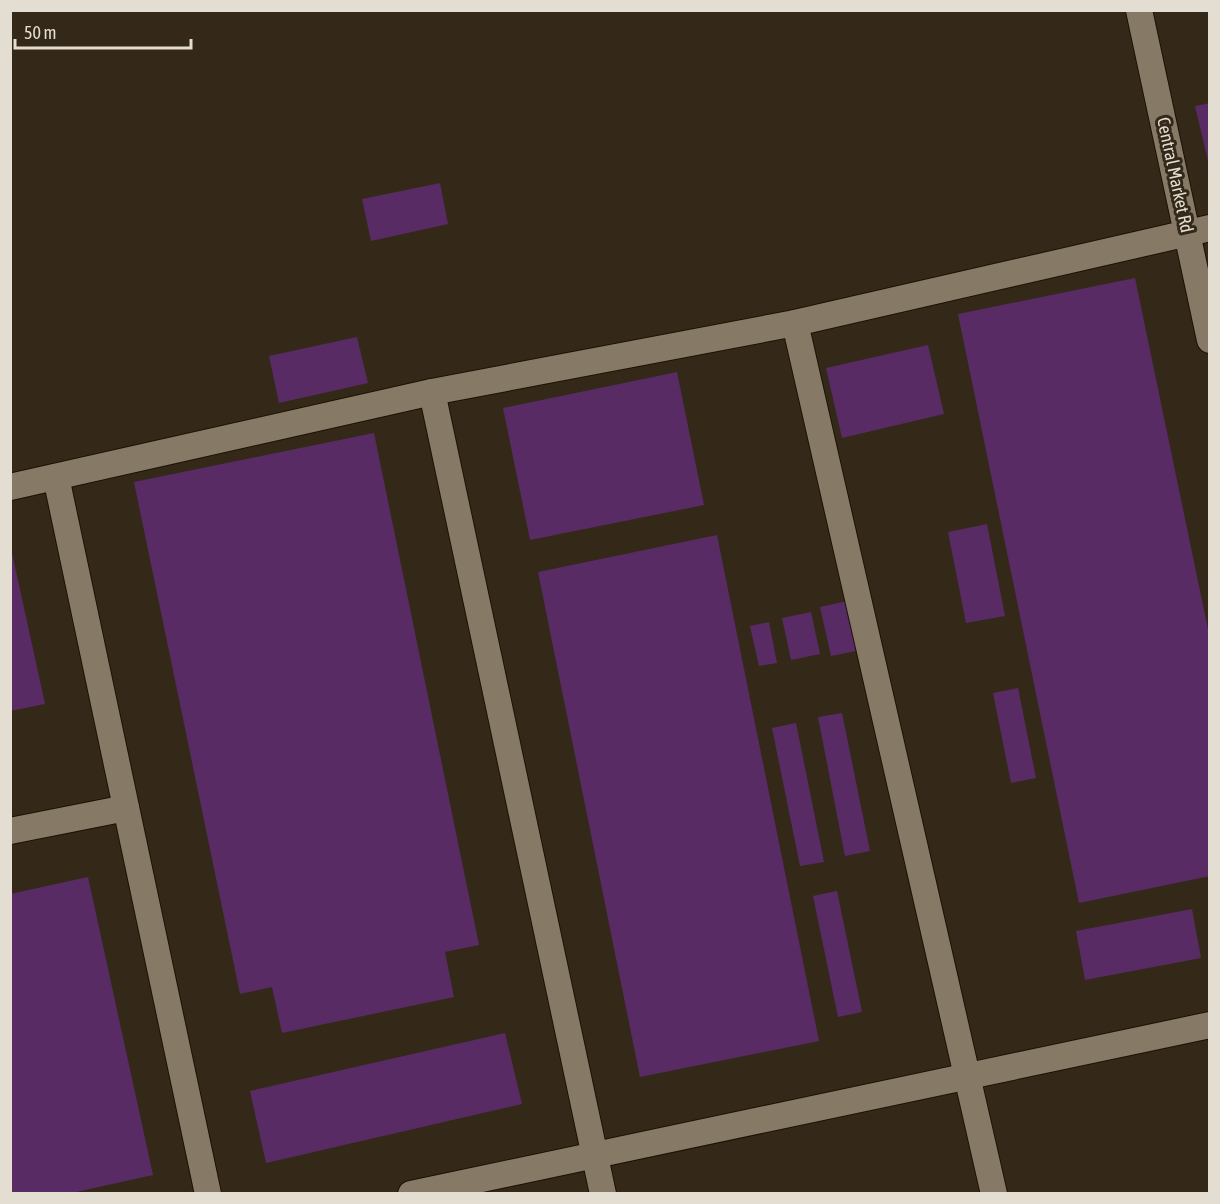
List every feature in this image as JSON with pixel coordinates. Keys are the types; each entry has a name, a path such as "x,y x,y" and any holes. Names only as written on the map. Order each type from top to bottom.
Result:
{"street":[{"name":"Central Market Rd","path":"1139,10 1199,231 1209,340"},
{"path":"10,487 432,392 795,323 1199,231"},
{"path":"795,323 969,1076 994,1194"},
{"path":"432,392 603,1194"},
{"path":"56,477 208,1194"},
{"path":"10,831 126,808"},
{"path":"411,1194 1209,1024"}],"building":[{"path":"1210,103 1210,165 1209,165 1195,106"},
{"path":"440,183 448,224 371,241 362,199"},
{"path":"1135,278 1210,639 1210,876 1079,903 958,314"},
{"path":"357,337 368,383 279,403 269,356"},
{"path":"928,345 944,414 842,438 826,368"},
{"path":"677,372 704,505 530,540 503,408"},
{"path":"374,433 479,945 445,952 454,997 282,1033 272,987 240,994 134,482"},
{"path":"987,524 1005,616 966,623 948,532"},
{"path":"717,535 819,1041 640,1077 538,572"},
{"path":"10,544 45,704 10,711"},
{"path":"856,599 866,649 831,656 820,607"},
{"path":"811,612 820,654 791,660 782,618"},
{"path":"769,622 777,663 759,666 750,626"},
{"path":"1018,688 1036,778 1011,783 993,693"},
{"path":"842,713 870,851 845,856 818,717"},
{"path":"796,723 824,862 800,866 772,728"},
{"path":"88,877 153,1175 67,1194 10,1194 10,894"},
{"path":"837,891 862,1012 838,1017 813,896"},
{"path":"1192,909 1201,958 1085,980 1076,931"},
{"path":"505,1033 522,1104 266,1163 250,1091"}]}
